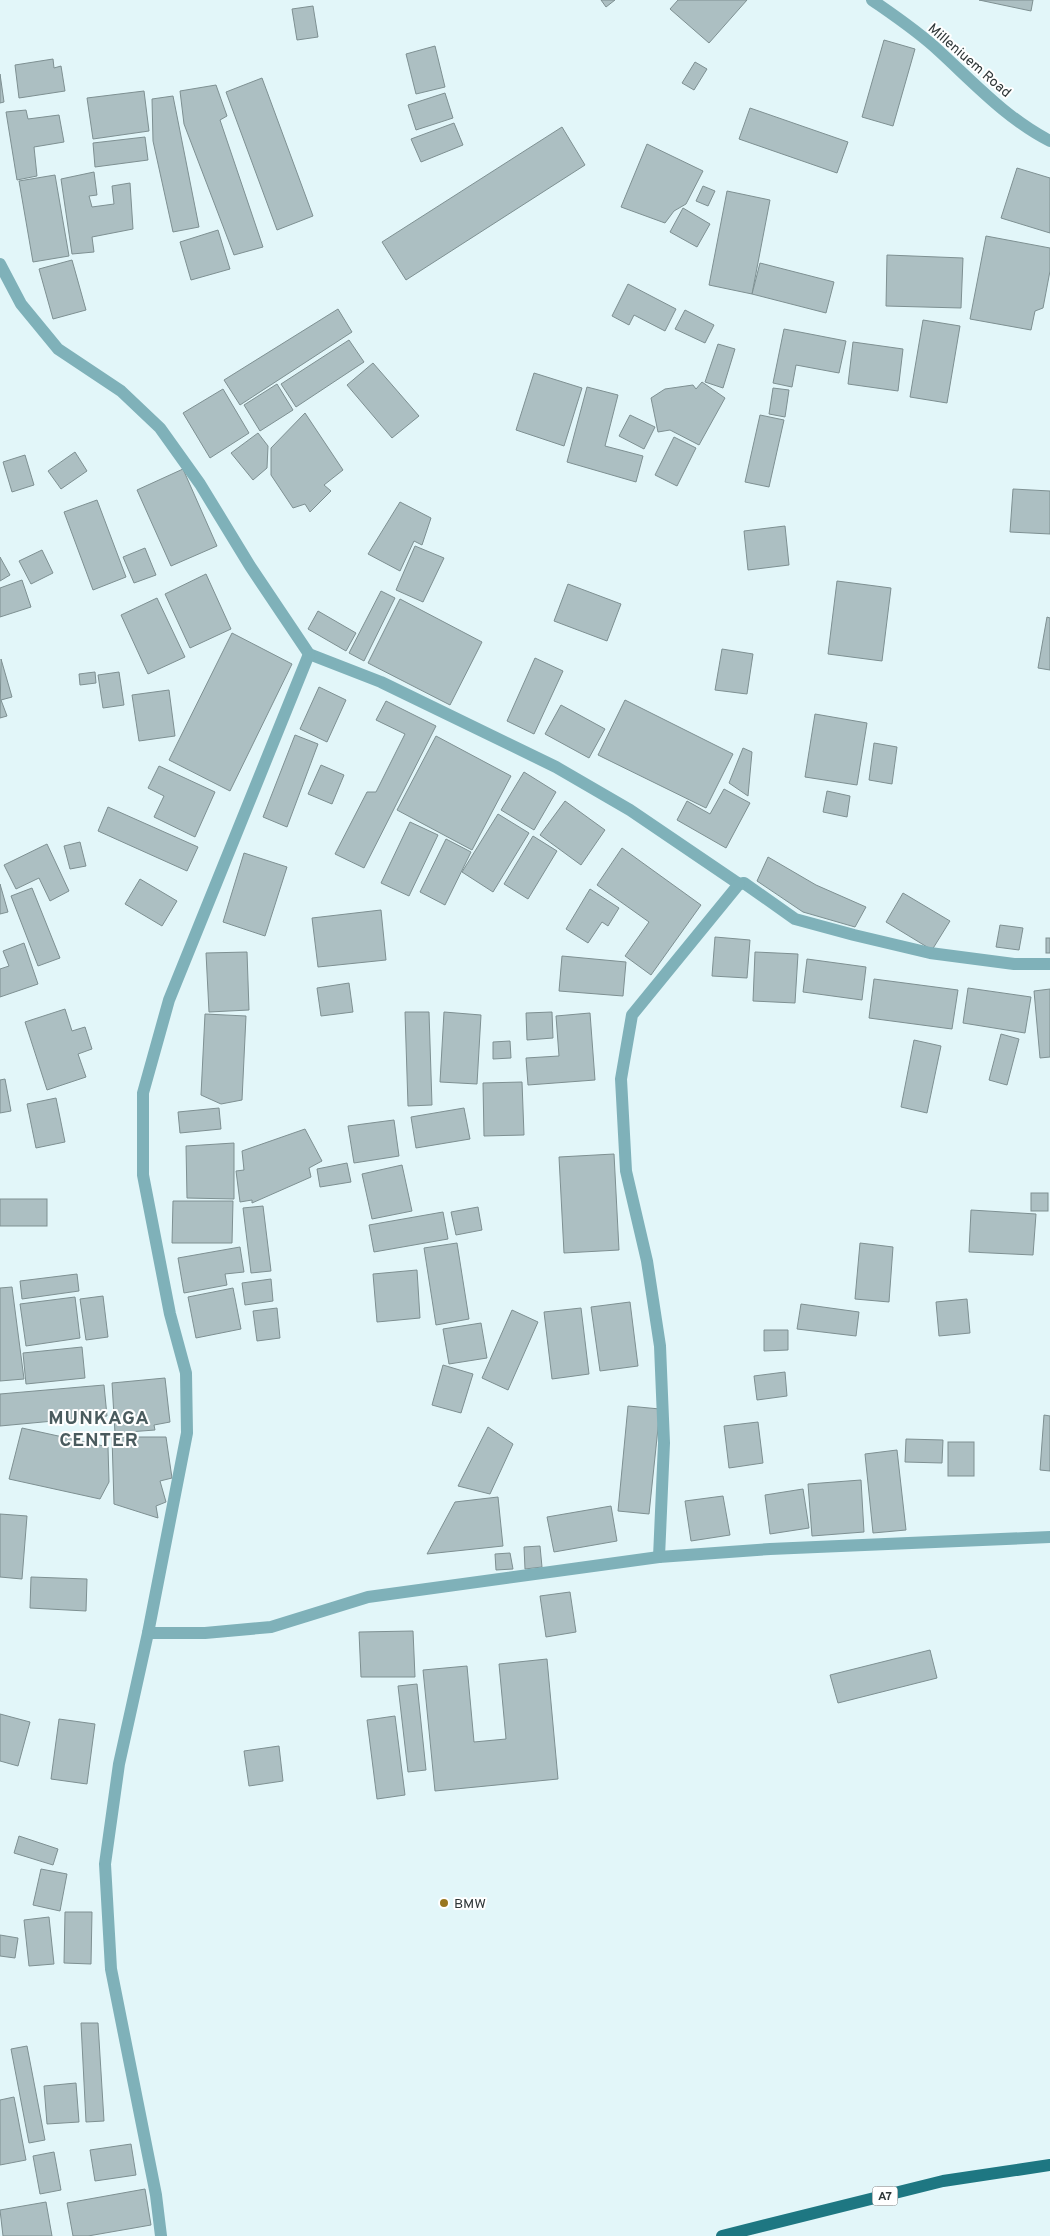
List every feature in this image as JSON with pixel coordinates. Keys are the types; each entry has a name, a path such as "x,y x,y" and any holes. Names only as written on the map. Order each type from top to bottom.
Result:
{"main road":[{"name":"A7","path":"722,2236 943,2181 1050,2165"}],"street":[{"name":"Milleniuem Road","path":"872,0 899,18 933,45 968,80 1002,108 1050,141"},
{"path":"0,264 21,304 58,349 121,391 160,428 200,484 250,566 309,654 381,682 556,767 630,810 739,884 744,883 795,919 854,935 930,952 1014,964 1050,964"},
{"path":"161,2236 156,2195 111,1969 105,1864 119,1764 148,1633 187,1433 186,1373 170,1314 143,1175 143,1093 168,1000 309,654"},
{"path":"659,1557 664,1443 660,1346 647,1261 626,1171 621,1079 632,1015 739,884"},
{"path":"148,1633 205,1633 271,1627 368,1596 659,1557 770,1549 1050,1537"}],"building":[{"path":"601,0 615,0 606,7"},
{"path":"678,0 747,0 709,43 670,9"},
{"path":"979,0 1033,0 1031,11"},
{"path":"313,6 318,37 297,40 292,9"},
{"path":"884,40 915,49 893,126 862,117"},
{"path":"435,46 445,87 416,94 406,54"},
{"path":"53,59 54,68 61,66 65,91 19,98 15,65"},
{"path":"695,62 707,69 694,90 682,83"},
{"path":"0,74 4,102 0,103"},
{"path":"262,78 313,216 277,230 226,92"},
{"path":"216,85 227,116 220,120 263,247 234,255 184,124 180,91"},
{"path":"144,91 149,131 93,139 87,98"},
{"path":"445,93 453,118 416,130 408,105"},
{"path":"173,96 199,227 173,232 153,141 152,99"},
{"path":"750,108 848,142 837,173 739,139"},
{"path":"26,110 28,119 59,115 64,142 34,147 37,176 17,180 6,112"},
{"path":"454,123 463,145 421,162 411,139"},
{"path":"562,127 585,165 406,280 382,242"},
{"path":"145,137 148,160 95,167 93,143"},
{"path":"647,144 703,171 686,204 674,211 665,223 621,207"},
{"path":"1017,168 1050,178 1050,233 1001,218"},
{"path":"94,172 97,195 89,196 92,207 114,204 112,186 130,183 133,229 92,237 94,252 72,254 61,179"},
{"path":"55,175 69,256 33,262 19,181"},
{"path":"703,186 715,191 708,206 696,201"},
{"path":"727,191 770,200 752,294 709,285"},
{"path":"683,208 710,224 697,247 670,232"},
{"path":"218,230 230,269 191,280 180,242"},
{"path":"986,236 1050,248 1050,271 1043,308 1035,311 1031,330 970,319"},
{"path":"887,255 963,258 961,308 886,306"},
{"path":"72,260 86,310 53,319 39,269"},
{"path":"760,263 834,282 826,313 752,294"},
{"path":"628,284 676,309 665,331 634,315 629,325 612,316"},
{"path":"338,309 352,332 240,405 224,380"},
{"path":"685,310 714,325 705,343 675,329"},
{"path":"923,320 960,326 947,403 910,397"},
{"path":"784,329 846,341 839,373 796,365 792,387 773,383"},
{"path":"349,340 364,362 296,407 281,384"},
{"path":"853,342 903,349 898,391 848,384"},
{"path":"718,344 735,349 723,388 705,382"},
{"path":"373,363 419,416 392,438 347,385"},
{"path":"534,373 582,388 564,446 516,430"},
{"path":"702,382 725,398 699,445 670,430 658,432 651,398 665,389 693,385 696,389"},
{"path":"277,384 293,410 260,431 244,405"},
{"path":"587,387 618,395 605,446 643,456 636,482 567,462"},
{"path":"773,388 789,390 785,417 769,414"},
{"path":"223,389 249,433 210,458 183,413"},
{"path":"305,413 343,470 324,485 331,491 310,512 305,504 293,508 271,475 271,448"},
{"path":"630,415 655,427 644,449 619,436"},
{"path":"760,415 784,420 769,487 745,482"},
{"path":"258,433 268,446 267,468 253,480 231,453"},
{"path":"674,437 696,448 677,486 655,475"},
{"path":"75,452 87,471 61,489 48,471"},
{"path":"25,455 34,485 12,492 3,462"},
{"path":"183,469 217,546 171,566 137,490"},
{"path":"1013,489 1050,491 1050,534 1010,532"},
{"path":"97,500 126,577 93,590 64,512"},
{"path":"400,502 431,518 422,545 414,541 400,571 368,554"},
{"path":"785,526 789,565 748,570 744,531"},
{"path":"415,546 444,558 423,602 396,590"},
{"path":"145,548 156,575 134,583 123,557"},
{"path":"42,550 53,573 31,584 19,561"},
{"path":"0,557 10,575 0,581"},
{"path":"206,574 231,629 190,648 165,594"},
{"path":"22,580 31,607 0,617 0,588"},
{"path":"837,581 891,588 882,661 828,654"},
{"path":"568,584 621,604 607,641 554,621"},
{"path":"381,591 395,598 364,661 349,653"},
{"path":"157,598 185,657 148,674 121,615"},
{"path":"400,599 482,642 450,705 368,663"},
{"path":"318,611 356,633 346,651 308,629"},
{"path":"1047,617 1050,618 1050,670 1038,668"},
{"path":"232,633 292,664 230,791 169,760"},
{"path":"722,649 753,654 747,694 715,690"},
{"path":"535,658 563,671 534,734 507,721"},
{"path":"1,659 12,697 1,700 7,716 0,718"},
{"path":"95,672 96,683 80,685 79,674"},
{"path":"119,672 124,705 103,708 98,675"},
{"path":"319,687 346,700 327,742 300,729"},
{"path":"169,690 175,736 139,741 132,695"},
{"path":"625,700 733,754 706,808 598,755"},
{"path":"386,701 436,726 364,868 335,854 367,792 376,792 405,734 376,720"},
{"path":"561,705 605,729 589,758 545,734"},
{"path":"815,714 867,723 857,785 805,777"},
{"path":"295,735 318,744 287,827 263,817"},
{"path":"436,736 511,776 472,850 397,810"},
{"path":"874,743 897,747 892,784 869,780"},
{"path":"743,748 752,752 748,796 729,783"},
{"path":"321,765 344,775 332,804 308,794"},
{"path":"159,766 215,792 195,837 154,817 164,796 148,788"},
{"path":"524,772 556,792 534,830 501,810"},
{"path":"724,789 750,803 726,848 677,820 687,801 710,814"},
{"path":"827,791 850,796 847,817 823,812"},
{"path":"565,801 605,830 581,865 540,835"},
{"path":"108,807 198,847 187,871 98,831"},
{"path":"498,814 529,833 493,892 462,872"},
{"path":"410,822 438,835 409,896 381,883"},
{"path":"533,836 557,851 528,899 504,884"},
{"path":"446,839 471,852 445,905 420,892"},
{"path":"80,842 86,866 70,869 64,846"},
{"path":"47,844 69,891 50,901 39,878 16,889 4,865"},
{"path":"622,848 701,905 651,975 625,956 649,922 597,885"},
{"path":"244,853 287,867 265,936 223,922"},
{"path":"768,857 816,885 866,907 855,927 803,912 757,881"},
{"path":"140,879 177,901 162,926 125,904"},
{"path":"0,884 8,912 0,914"},
{"path":"32,888 60,958 38,966 11,896"},
{"path":"590,889 619,908 608,926 602,922 588,943 566,929"},
{"path":"903,893 950,921 932,950 886,922"},
{"path":"381,910 386,960 318,967 312,918"},
{"path":"1000,925 1023,928 1019,950 996,947"},
{"path":"715,937 750,940 747,978 712,976"},
{"path":"1046,938 1050,938 1050,953 1046,953"},
{"path":"24,943 38,984 0,997 0,969 9,966 3,951"},
{"path":"247,952 249,1010 209,1012 206,953"},
{"path":"755,952 798,954 795,1003 753,1001"},
{"path":"562,956 626,962 623,996 559,991"},
{"path":"807,959 866,967 862,1000 803,992"},
{"path":"874,979 958,990 952,1029 869,1018"},
{"path":"349,983 353,1012 321,1016 317,988"},
{"path":"968,988 1031,997 1025,1033 963,1023"},
{"path":"1050,989 1050,1057 1040,1058 1034,991"},
{"path":"65,1009 72,1031 85,1027 92,1049 78,1054 86,1077 47,1090 25,1022"},
{"path":"405,1012 429,1012 432,1105 408,1106"},
{"path":"444,1012 481,1015 477,1084 440,1082"},
{"path":"552,1012 553,1038 527,1040 526,1013"},
{"path":"590,1013 595,1080 528,1085 526,1058 559,1056 556,1016"},
{"path":"205,1014 246,1016 242,1100 221,1104 201,1095"},
{"path":"1001,1034 1019,1039 1007,1085 989,1080"},
{"path":"914,1040 941,1046 927,1113 901,1107"},
{"path":"510,1041 511,1058 493,1059 493,1042"},
{"path":"5,1079 11,1111 0,1113 0,1080"},
{"path":"522,1082 524,1135 484,1136 483,1083"},
{"path":"56,1098 65,1142 36,1148 27,1104"},
{"path":"219,1108 221,1129 180,1133 178,1112"},
{"path":"464,1108 470,1139 416,1148 411,1117"},
{"path":"394,1120 399,1156 354,1163 348,1126"},
{"path":"305,1129 322,1161 309,1168 311,1177 252,1203 252,1200 240,1202 236,1171 244,1170 242,1151"},
{"path":"234,1143 234,1199 187,1198 186,1146"},
{"path":"614,1154 619,1250 564,1253 559,1157"},
{"path":"347,1163 351,1182 320,1187 317,1169"},
{"path":"402,1165 412,1211 372,1219 362,1174"},
{"path":"1031,1193 1048,1193 1048,1211 1031,1211"},
{"path":"0,1199 47,1199 47,1226 0,1226"},
{"path":"173,1201 233,1201 232,1243 172,1243"},
{"path":"263,1206 271,1271 251,1273 243,1208"},
{"path":"478,1207 482,1230 456,1235 451,1212"},
{"path":"971,1210 1036,1214 1033,1255 969,1252"},
{"path":"443,1212 448,1239 374,1252 369,1225"},
{"path":"457,1243 469,1319 436,1325 424,1248"},
{"path":"860,1243 893,1247 889,1302 855,1299"},
{"path":"240,1247 244,1272 225,1274 227,1285 184,1293 178,1258"},
{"path":"417,1270 420,1318 377,1322 373,1274"},
{"path":"77,1274 79,1291 22,1299 20,1281"},
{"path":"271,1279 273,1301 245,1305 242,1283"},
{"path":"12,1287 24,1379 0,1381 0,1288"},
{"path":"233,1288 241,1329 196,1338 188,1297"},
{"path":"103,1296 108,1337 86,1340 80,1299"},
{"path":"75,1297 80,1338 26,1346 20,1304"},
{"path":"967,1299 970,1333 939,1336 936,1302"},
{"path":"630,1302 638,1366 600,1371 591,1307"},
{"path":"801,1304 859,1312 856,1336 797,1329"},
{"path":"277,1308 280,1338 257,1341 253,1311"},
{"path":"581,1308 589,1374 552,1379 544,1312"},
{"path":"512,1310 538,1322 508,1390 482,1378"},
{"path":"481,1323 487,1358 449,1364 443,1329"},
{"path":"764,1330 788,1330 788,1350 764,1351"},
{"path":"82,1347 85,1378 26,1384 23,1353"},
{"path":"443,1365 473,1374 461,1413 432,1405"},
{"path":"785,1372 787,1396 757,1400 754,1376"},
{"path":"165,1378 170,1422 154,1425 155,1430 115,1433 112,1383"},
{"path":"104,1385 107,1416 0,1426 0,1394"},
{"path":"628,1406 660,1409 649,1514 618,1511"},
{"path":"1044,1415 1050,1416 1050,1471 1040,1470"},
{"path":"758,1422 763,1463 729,1468 724,1426"},
{"path":"488,1427 513,1444 490,1494 458,1486"},
{"path":"22,1428 108,1447 109,1482 100,1499 9,1479"},
{"path":"112,1437 166,1437 172,1478 160,1481 166,1502 156,1506 158,1518 114,1504"},
{"path":"906,1439 943,1440 942,1463 905,1462"},
{"path":"948,1442 974,1442 974,1476 948,1476"},
{"path":"897,1450 906,1530 873,1533 865,1454"},
{"path":"861,1480 864,1532 812,1536 808,1484"},
{"path":"803,1489 809,1528 770,1534 765,1495"},
{"path":"723,1496 730,1535 691,1541 685,1501"},
{"path":"498,1497 503,1546 427,1554 455,1502"},
{"path":"611,1506 617,1541 554,1552 547,1517"},
{"path":"0,1514 27,1516 22,1579 0,1577"},
{"path":"540,1546 542,1567 525,1569 524,1547"},
{"path":"510,1553 513,1569 496,1570 495,1554"},
{"path":"31,1577 87,1579 86,1611 30,1608"},
{"path":"570,1592 576,1632 546,1637 540,1596"},
{"path":"413,1631 415,1677 361,1677 359,1632"},
{"path":"930,1650 937,1678 838,1703 830,1675"},
{"path":"547,1659 558,1779 435,1791 423,1670 467,1666 474,1742 506,1739 499,1664"},
{"path":"417,1684 426,1770 408,1772 398,1686"},
{"path":"0,1714 30,1722 18,1766 0,1761"},
{"path":"395,1716 405,1795 377,1799 367,1720"},
{"path":"59,1719 95,1724 87,1784 51,1779"},
{"path":"279,1746 283,1781 249,1786 244,1751"},
{"path":"19,1836 58,1849 53,1865 14,1853"},
{"path":"41,1869 67,1874 60,1911 33,1905"},
{"path":"65,1912 92,1912 91,1964 64,1963"},
{"path":"49,1917 54,1964 29,1966 24,1920"},
{"path":"0,1935 18,1938 15,1958 0,1956"},
{"path":"81,2023 98,2023 104,2121 86,2122"},
{"path":"27,2046 45,2140 29,2143 11,2049"},
{"path":"76,2083 79,2122 47,2124 44,2086"},
{"path":"14,2097 26,2160 0,2165 0,2100"},
{"path":"131,2144 136,2175 95,2181 90,2150"},
{"path":"54,2152 61,2190 40,2194 33,2156"},
{"path":"145,2189 151,2225 88,2236 73,2236 67,2203"},
{"path":"46,2202 52,2236 3,2236 0,2210"}],"place":[{"name":"BMW","path":"444,1903"}],"district":[{"name":"MUNKAGA CENTER","path":"99,1428"}]}
